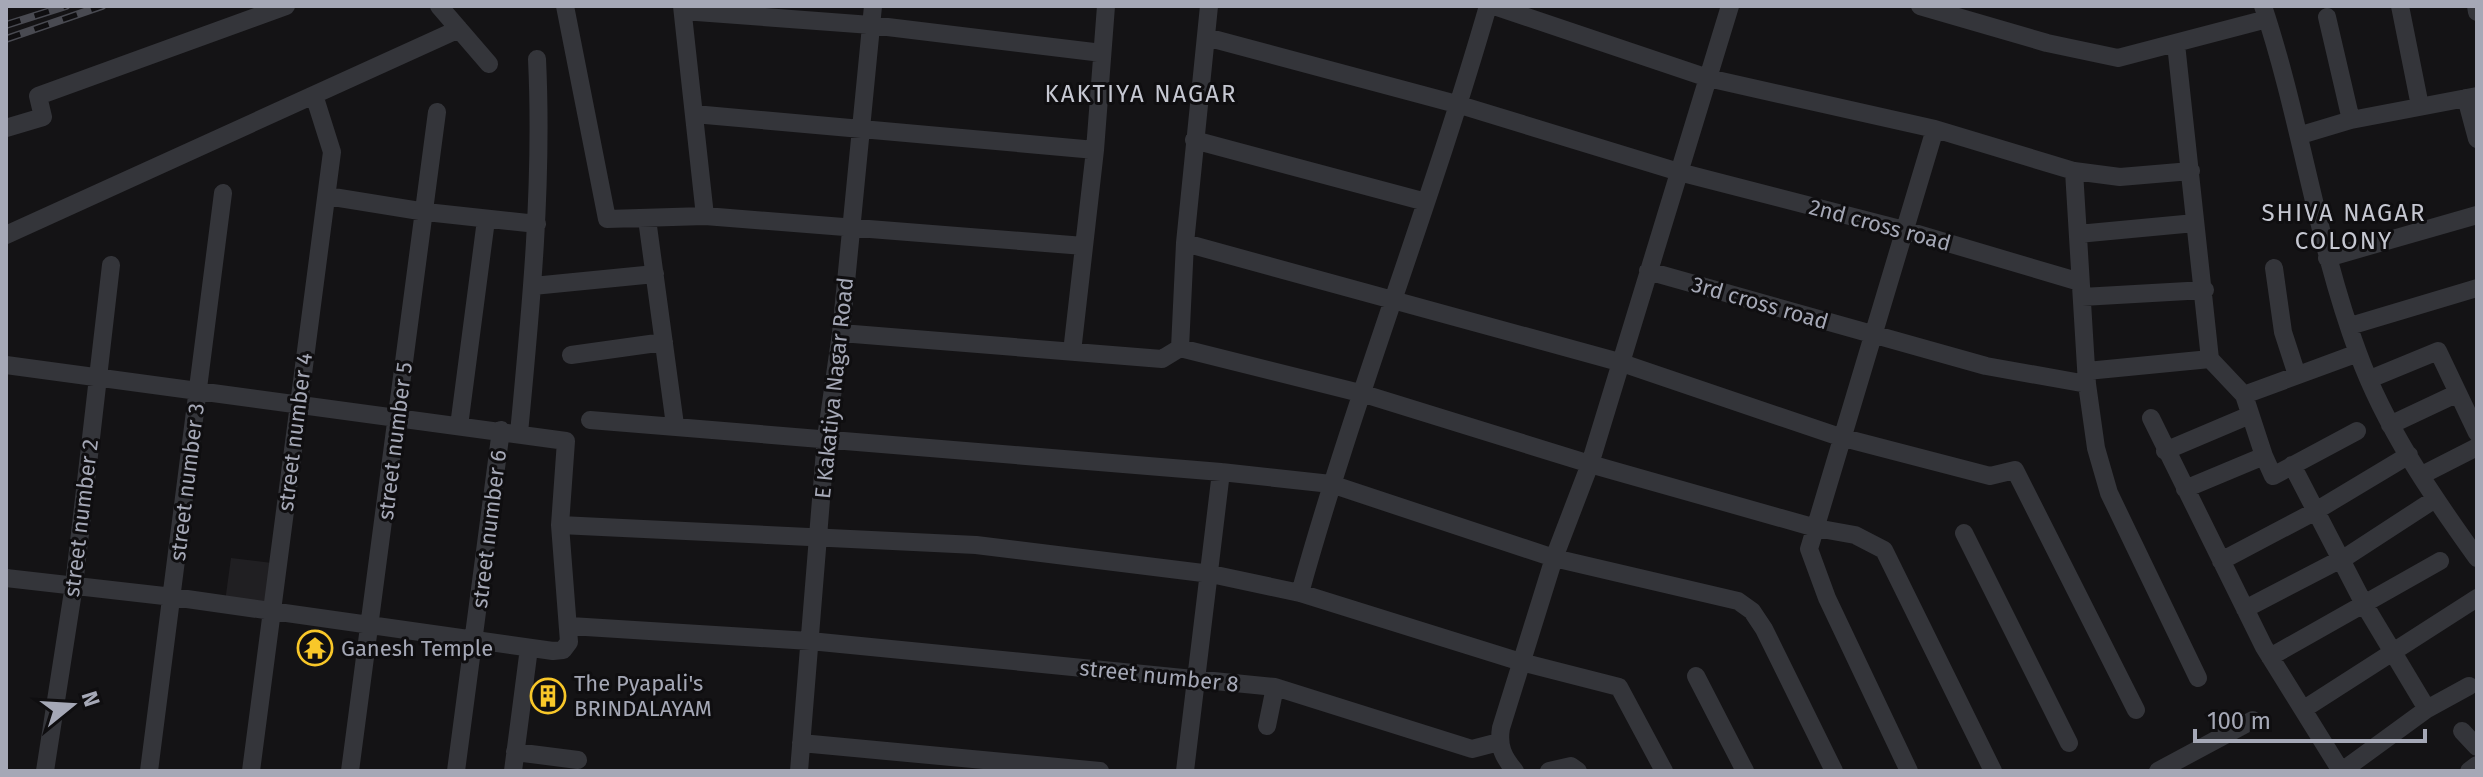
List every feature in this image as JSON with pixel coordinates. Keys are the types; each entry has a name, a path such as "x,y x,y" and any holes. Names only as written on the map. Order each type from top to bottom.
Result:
{"street":[{"path":"6,128 43,117 38,96 286,6"},
{"path":"439,6 489,64"},
{"path":"565,6 607,219 705,216 1084,246"},
{"path":"1072,352 1095,150 1106,6"},
{"path":"1180,348 1185,243 1209,6"},
{"path":"1300,593 1331,484 1364,394 1491,6 1708,78 1935,129 2074,171 2120,177 2191,171"},
{"path":"1515,771 1506,761 1499,742 1521,662 1554,558 1590,464 1730,6"},
{"path":"1920,6 2047,43 2118,58 2176,44 2265,12 2301,135 2327,258 2358,353 2390,425 2435,499 2477,558"},
{"path":"2400,6 2420,106"},
{"path":"705,216 682,8 872,15 1102,53"},
{"name":"E Kakatiya Nagar Road","path":"799,771 826,438 841,333 872,15"},
{"path":"2327,17 2351,120"},
{"path":"6,235 459,29"},
{"name":"2nd cross road","path":"1206,37 1460,105 1679,172 1904,230 2081,290 2205,290"},
{"path":"2176,44 2205,290 2210,359 2244,395 2273,476 2357,431"},
{"name":"street number 6","path":"456,771 533,286 541,143 537,59"},
{"name":"street number 4","path":"251,771 332,152 314,95"},
{"path":"2301,135 2351,120 2472,97 2477,139"},
{"name":"street number 5","path":"350,771 372,625 437,112"},
{"path":"694,114 1095,150"},
{"path":"1909,771 1827,598 1809,549 1840,437 1935,129"},
{"path":"1194,140 1426,202"},
{"path":"2074,171 2087,378 2096,448 2109,493 2198,678"},
{"name":"street number 3","path":"149,771 223,193"},
{"path":"327,196 486,220 537,224"},
{"path":"2327,258 2477,215"},
{"path":"647,219 675,425"},
{"path":"459,426 486,220"},
{"path":"2078,234 2195,223"},
{"path":"1185,243 1619,362 1840,437 1990,476 2015,470 2136,710"},
{"name":"street number 2","path":"45,771 74,585 111,265"},
{"path":"2274,268 2283,332 2297,375"},
{"name":"3rd cross road","path":"1648,271 1986,366 2087,378 2210,359"},
{"path":"533,286 655,274"},
{"path":"2350,326 2477,288"},
{"path":"841,333 1162,359 1180,348 1364,394 1590,464 1816,528 1855,535 1884,550 1993,771"},
{"path":"571,355 664,342"},
{"path":"2370,379 2438,351 2477,433"},
{"path":"2244,395 2358,353"},
{"path":"6,365 566,441 560,525 569,642 563,650 529,648 273,610 6,578"},
{"path":"2390,425 2458,393"},
{"path":"2165,451 2250,415"},
{"path":"2151,418 2270,657 2341,771 2427,709 2469,686"},
{"path":"590,420 1221,472 1331,484 1554,558 1738,601 1752,611 1834,771"},
{"path":"2422,475 2477,447"},
{"path":"2221,561 2314,512 2409,455"},
{"path":"2185,489 2264,456"},
{"path":"2292,465 2364,604 2427,709"},
{"path":"1185,771 1221,472"},
{"path":"2245,609 2341,559 2435,499"},
{"path":"560,525 976,545 1211,574 1300,593 1521,662 1619,687 1664,771"},
{"path":"1964,533 2069,743"},
{"path":"2270,657 2440,561"},
{"path":"2304,709 2477,598"},
{"name":"street number 8","path":"570,626 810,641 1275,687 1472,749 1499,742"},
{"path":"513,771 529,648"},
{"path":"1696,676 1745,771"},
{"path":"1267,726 1275,687"},
{"path":"2158,771 2253,720"},
{"path":"2462,731 2477,747"},
{"path":"801,743 1100,771"},
{"path":"515,752 578,760"},
{"path":"2469,771 2477,765"},
{"path":"1549,771 1571,766 1578,771"}],"shaded area":[{"path":"231,558 272,563 266,606 225,602"}],"railway":[{"path":"6,25 66,6"},
{"path":"6,39 102,6"}],"place":[{"name":"Ganesh Temple","path":"315,648"},
{"name":"The Pyapali's BRINDALAYAM","path":"548,696"}],"district":[{"name":"KAKTIYA NAGAR","path":"1141,94"},
{"name":"SHIVA NAGAR COLONY","path":"2344,227"}]}
